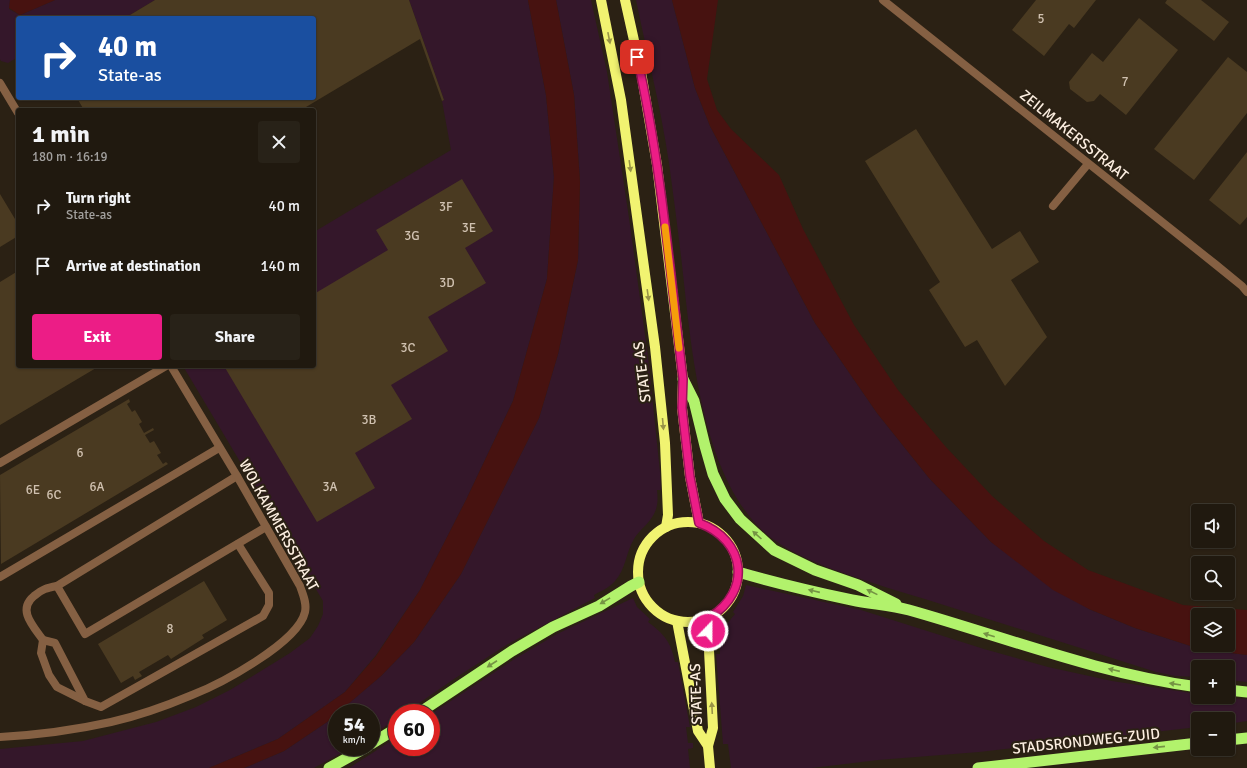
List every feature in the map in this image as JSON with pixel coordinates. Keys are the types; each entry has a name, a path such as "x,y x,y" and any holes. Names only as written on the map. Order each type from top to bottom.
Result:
{"highway":[{"path":"683,379 694,401 705,446 714,474 725,499 740,519 774,550 815,570 858,585 907,609"},
{"path":"738,572 854,601 907,609 1023,645 1102,667 1174,684 1191,686"},
{"path":"432,704 512,651 553,627 599,606 639,582"},
{"path":"1235,691 1247,692"},
{"path":"1235,739 1247,738"},
{"name":"STADSRONDWEG-ZUID","path":"978,768 1191,744"},
{"path":"329,768 351,756"}],"main road":[{"name":"STATE-AS","path":"601,0 621,100 655,347 665,443 668,515 666,527"},
{"path":"625,0 642,80 657,165 683,379 682,408 690,477 699,523"},
{"path":"677,523 699,523 710,527 719,533 733,550 737,561 737,584 727,603 710,617 694,622 677,621 656,611 649,603 639,582 638,569 641,556 647,544 655,534 666,527 677,523"},
{"name":"STATE-AS","path":"710,617 708,631 714,728 708,746 710,768"},
{"name":"STATE-AS","path":"677,621 698,731 708,746"}],"street":[{"name":"ZEILMAKERSSTRAAT","path":"885,1 1215,264 1242,286 1247,292"},
{"path":"0,83 16,110"},
{"path":"1053,206 1088,164"},
{"path":"0,463 163,368"},
{"name":"WOLKAMMERSSTRAAT","path":"0,737 79,729 113,722 150,711 193,695 228,677 256,660 284,640 299,626 305,613 305,602 300,586 237,476 172,368"},
{"path":"0,578 219,448"},
{"path":"85,701 55,643 43,640 32,625 26,610 28,601 44,589 57,586 237,476"},
{"path":"57,586 85,634 266,527"},
{"path":"43,640 41,653 49,675 57,687 101,707 263,616 269,605 269,593 238,544"}],"shaded area":[{"path":"0,0 10,0 9,9 20,15 55,0 155,0 128,16 16,16 16,58 8,63 1,61"},
{"path":"10,0 55,0 20,15 9,8"},
{"path":"409,0 528,0 546,95 554,177 547,279 513,401 466,500 420,590 376,655 345,692 278,739 209,768 0,768 0,749 83,741 156,722 196,707 230,690 290,653 310,638 318,626 323,614 323,601 184,368 316,368 316,231 451,150 442,101 444,100"},
{"path":"528,0 556,0 574,95 580,182 578,260 558,354 539,418 461,574 414,642 381,676 348,704 328,704 327,722 284,751 244,768 209,768 278,739 345,692 376,656 420,590 466,500 513,401 547,279 554,177 546,95"},
{"path":"556,0 591,0 607,72 648,357 661,490 657,490 658,496 656,508 654,514 634,539 619,576 610,586 594,595 595,598 508,644 418,704 388,704 388,725 380,729 380,704 348,704 381,676 414,642 461,574 539,418 558,354 578,260 580,182 574,95"},
{"path":"636,0 672,0 695,88 710,126 815,323 877,413 929,478 991,542 1089,609 1135,628 1191,646 1191,652 1224,652 1247,655 1247,682 1235,681 1235,660 1191,660 1191,677 1175,676 1156,672 859,578 798,554 770,537 747,514 729,485 715,452 705,416 691,341 669,163 658,101"},
{"path":"672,0 718,0 707,79 717,110 731,129 779,175 803,229 854,325 898,390 945,446 992,496 1044,541 1088,570 1183,605 1221,608 1191,608 1191,646 1135,628 1089,609 1053,590 991,542 929,478 877,413 815,323 710,126 695,88"},
{"path":"746,585 861,610 984,649 1048,667 1112,681 1191,693 1191,704 1235,704 1235,699 1247,699 1247,721 1235,723 1235,712 1191,712 1191,728 979,752 878,760 812,768 731,768 728,744 723,744 716,654 720,654 721,637 727,623 735,614 733,612 743,596"},
{"path":"633,598 637,607 650,619 648,622 666,639 675,662 678,662 690,727 686,727 688,743 693,743 693,748 688,749 690,768 349,768 368,756 380,756 380,748 388,743 388,756 440,756 440,708 516,658 557,634"},
{"path":"1235,609 1247,610 1247,655 1224,652 1235,652"},
{"path":"328,721 328,756 336,756 314,768 244,768 284,751"}],"building":[{"path":"155,0 409,0 444,100 442,101 420,39 304,108 83,108 78,100 316,100 316,16 128,16"},
{"path":"1036,0 1096,0 1074,28 1069,24 1044,56 1012,30"},
{"path":"1167,0 1201,0 1229,22 1214,41 1165,3"},
{"path":"1139,18 1178,50 1126,115 1100,94 1094,101 1087,102 1070,89 1069,82 1092,53 1103,62"},
{"path":"1228,57 1247,72 1247,113 1194,180 1154,149"},
{"path":"916,129 992,249 1020,231 1039,262 1011,280 1047,337 1005,386 977,340 965,347 929,290 940,282 865,161"},
{"path":"1247,152 1247,217 1240,225 1209,200"},
{"path":"462,179 493,231 465,248 486,283 428,317 448,351 391,385 412,419 355,453 375,488 317,522 225,368 316,368 316,293 388,250 376,230"},
{"path":"0,194 16,221 16,237 0,247"},
{"path":"16,272 16,368 96,368 0,425 0,282"},
{"path":"129,399 130,402 127,404 132,412 135,410 142,422 139,424 144,433 153,428 154,430 145,435 150,443 154,441 161,453 157,455 163,464 166,462 168,464 1,564 0,475"},
{"path":"204,581 227,620 202,635 204,638 171,659 168,655 139,672 142,676 135,680 133,676 121,683 98,644"}],"slow traffic":[{"path":"665,227 679,348"}],"route":[{"path":"637,57 641,72 662,200 683,379 682,408 690,477 696,508 699,523 710,527 727,541 733,550 737,561 737,584 733,594 719,611 710,617 708,631"}]}
